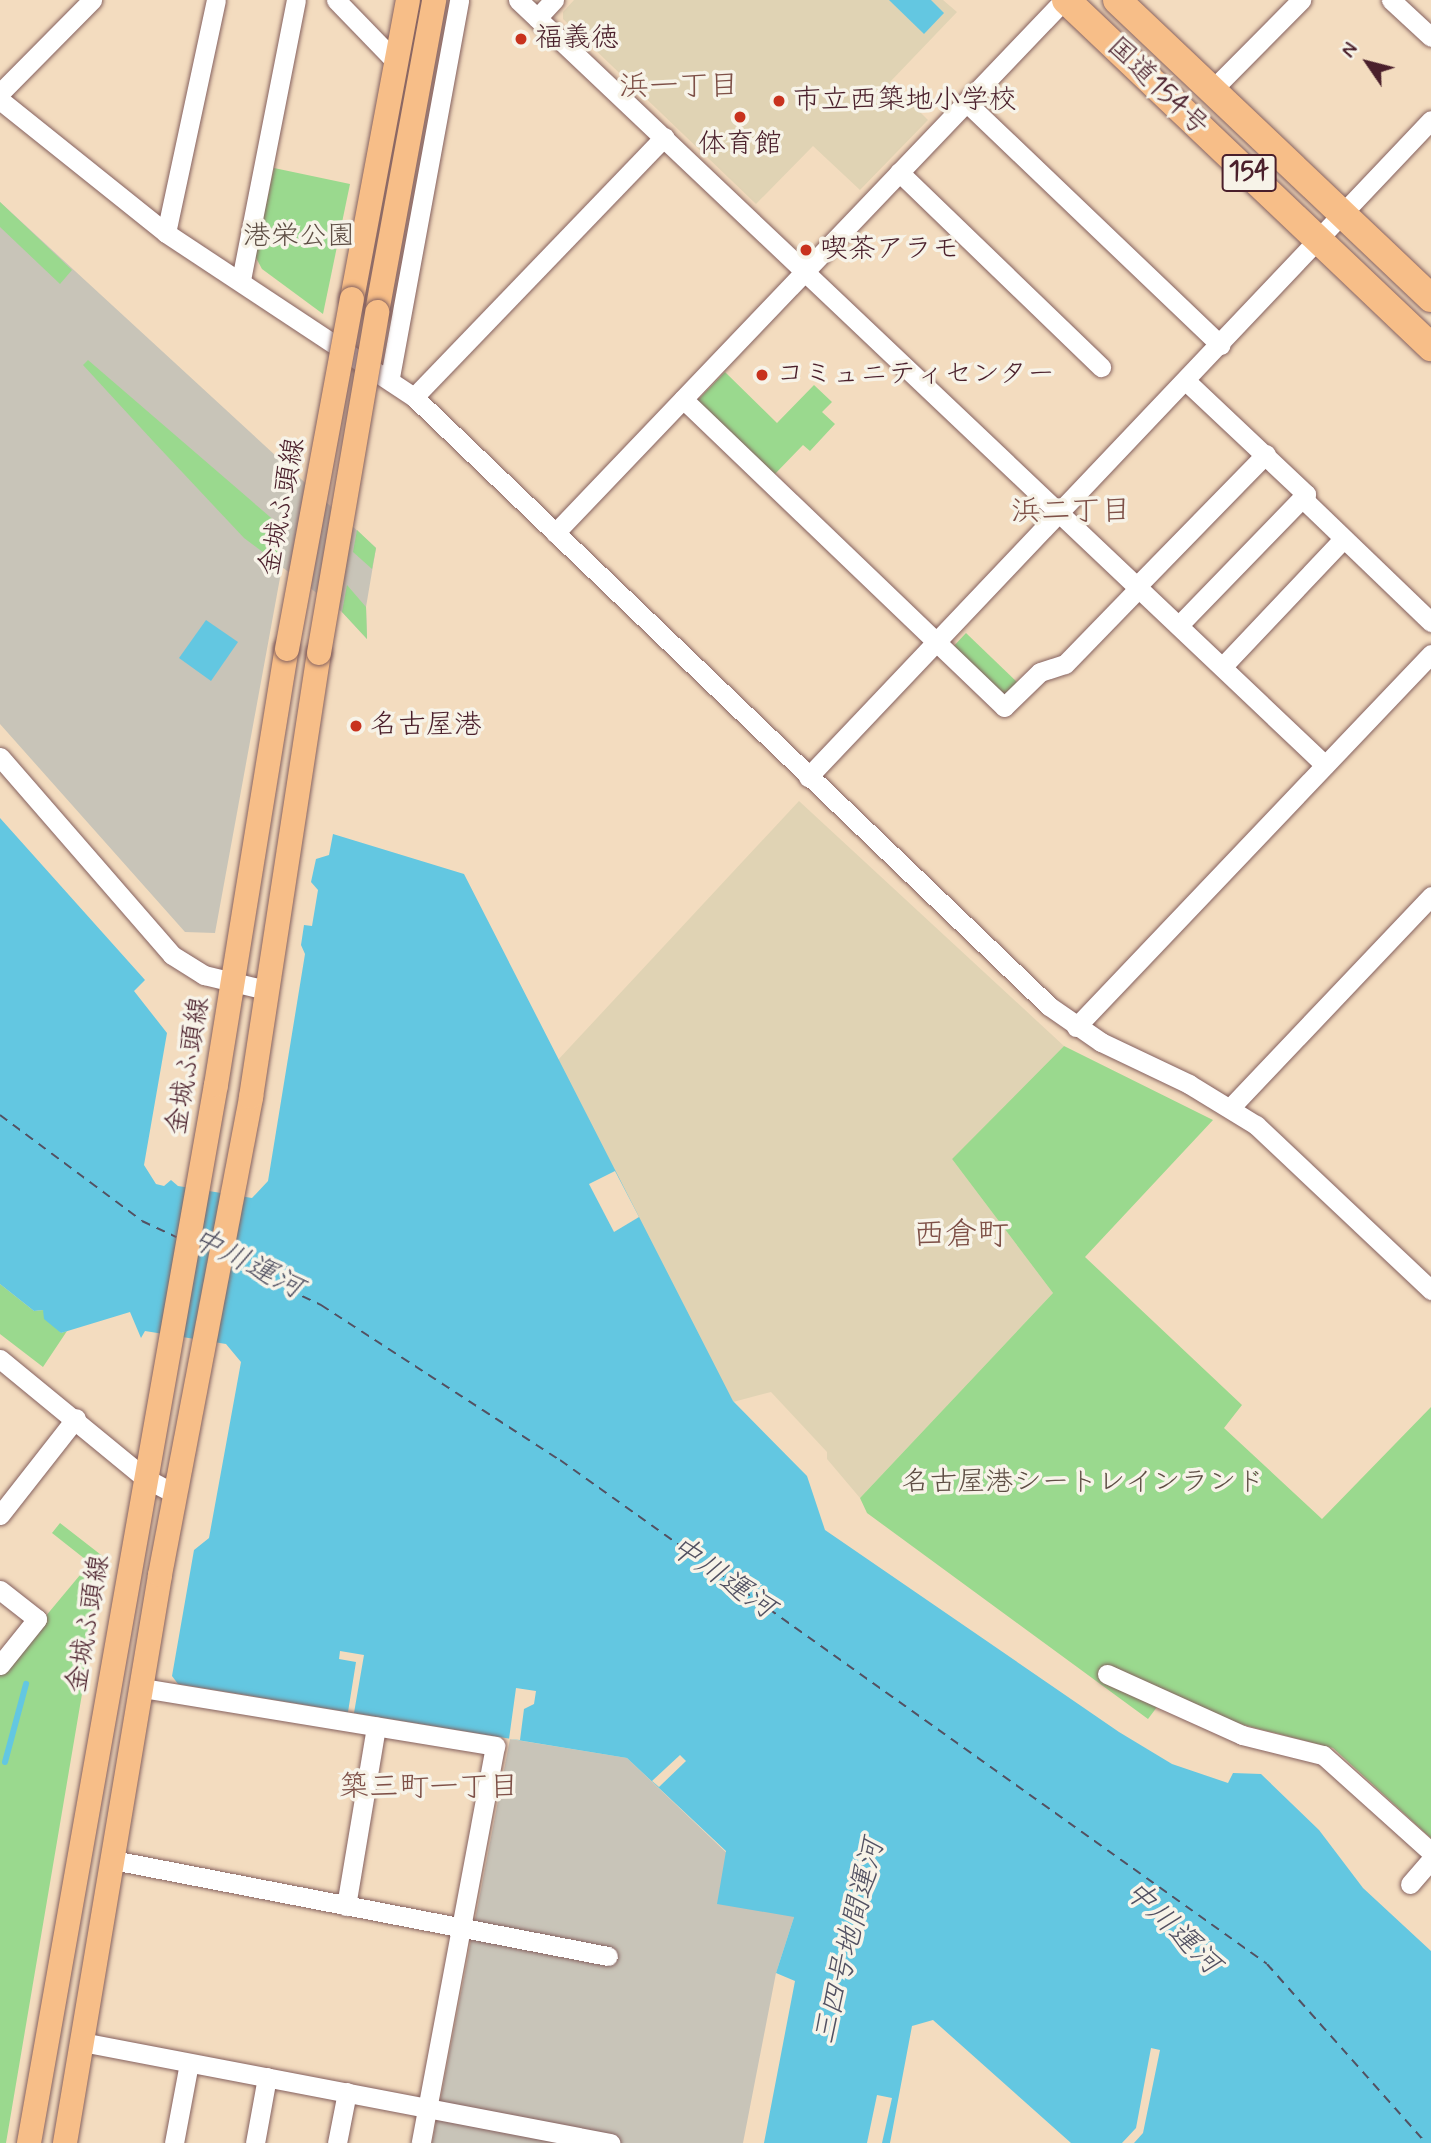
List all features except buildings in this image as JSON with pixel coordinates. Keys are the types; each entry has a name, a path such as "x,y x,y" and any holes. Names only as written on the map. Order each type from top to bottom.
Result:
{"highway":[{"name":"国道154号","path":"1065,0 1431,347"},
{"name":"国道154号","path":"1117,0 1431,298"}],"main road":[{"name":"金城ふ頭線","path":"29,2143 216,1085 287,649 408,0"},
{"name":"金城ふ頭線","path":"65,2143 175,1494 251,1097 319,653 434,0"}],"street":[{"path":"0,93 92,0"},
{"path":"166,233 216,0"},
{"path":"241,281 296,0"},
{"path":"335,0 396,62"},
{"path":"390,377 460,0"},
{"path":"518,0 1061,511 1325,765"},
{"path":"537,18 554,0"},
{"path":"555,533 1065,0"},
{"path":"1212,90 1301,0"},
{"path":"1391,0 1431,37"},
{"path":"0,100 166,233 390,377 414,397 808,777 1076,1027 1231,1107 1431,1290"},
{"path":"966,102 1220,345"},
{"path":"808,777 1320,241 1431,120"},
{"path":"414,397 664,137"},
{"path":"899,172 1101,367"},
{"path":"1179,625 1306,494 1186,381"},
{"path":"683,399 1003,707 1040,672 1065,664 1266,454"},
{"path":"1302,498 1431,622"},
{"path":"1223,666 1343,538"},
{"path":"1076,1027 1431,654"},
{"path":"0,757 172,955 204,975 266,990"},
{"path":"1231,1107 1431,896"},
{"path":"0,1359 76,1418 145,1478 175,1494"},
{"path":"0,1515 76,1418"},
{"path":"0,1590 37,1619 0,1665"},
{"path":"1107,1674 1242,1735 1323,1755 1431,1852"},
{"path":"142,1688 495,1746 421,2143"},
{"path":"346,1906 376,1726"},
{"path":"113,1860 608,1956"},
{"path":"1409,1884 1431,1860"},
{"path":"82,2042 610,2143"},
{"path":"174,2143 189,2063"},
{"path":"255,2143 267,2077"},
{"path":"337,2143 347,2092"}],"shaded area":[{"name":"市立西築地小学校","path":"574,0 943,0 957,12 890,82 928,120 860,190 813,146 756,204 563,19 563,12"},
{"path":"0,202 376,548 366,607 367,639 342,612 282,567 215,933 185,932 0,724"},
{"path":"799,801 1064,1046 952,1159 1053,1293 860,1498 827,1459 827,1452 771,1392 733,1402 557,1061"},
{"path":"510,1739 627,1758 794,1917 776,1973 743,2143 432,2143"}],"green space":[{"name":"港栄公園","path":"274,168 350,184 323,314 262,269 255,256"},
{"path":"0,202 72,270 60,284 0,227"},
{"path":"88,360 284,529 275,561 244,538 152,440 83,365"},
{"path":"725,372 777,423 814,385 832,402 822,412 835,424 810,451 803,445 772,477 695,403"},
{"path":"357,530 376,548 372,569 353,552"},
{"path":"347,585 366,607 367,639 342,612"},
{"path":"966,633 1020,685 1006,697 951,649"},
{"name":"名古屋港シートレインランド","path":"1064,1046 1213,1120 1085,1257 1242,1405 1224,1428 1322,1519 1431,1407 1431,1838 1333,1748 1160,1703 1148,1719 867,1513 860,1498 1053,1293 952,1159"},
{"path":"0,1284 34,1311 43,1310 61,1333 67,1331 43,1367 0,1334"},
{"path":"60,1523 105,1558 6,2143 0,2143 0,1671 90,1563 52,1533"}],"water":[{"path":"889,0 931,0 944,13 924,34"},
{"path":"206,620 238,642 211,681 179,658"},
{"path":"0,818 145,980 134,991 167,1033 144,1165 156,1184 164,1186 171,1180 178,1186 252,1198 268,1181 305,954 301,945 304,925 312,926 318,890 311,882 316,859 329,855 333,834 464,874 733,1401 807,1476 825,1530 1119,1732 1172,1764 1228,1783 1233,1773 1261,1774 1319,1830 1363,1888 1431,1951 1431,2143 1071,2143 933,2020 912,2026 890,2143 764,2143 795,1981 776,1973 794,1917 717,1904 726,1851 627,1758 178,1684 172,1676 194,1550 209,1538 241,1362 226,1344 145,1331 141,1338 130,1312 61,1333 44,1319 43,1310 34,1311 0,1284"}],"pier":[{"path":"615,1171 639,1217 614,1232 589,1184"},
{"path":"340,1651 364,1655 354,1713 348,1712 356,1662 339,1659"},
{"path":"516,1688 536,1691 534,1704 524,1709 520,1740 509,1739"},
{"path":"680,1755 686,1761 659,1787 652,1781"},
{"path":"1151,2048 1160,2050 1143,2133 1134,2143 1122,2143 1136,2128"},
{"path":"877,2095 892,2098 882,2143 867,2143"}],"waterway":[{"path":"5,1762 26,1684"}],"ferry route":[{"path":"0,1115 142,1221 177,1237"},
{"path":"198,1247 209,1252"},
{"path":"230,1262 321,1305 560,1460 1267,1964 1426,2143"}],"place":[{"name":"福義徳","path":"521,39"},
{"name":"市立西築地小学校","path":"779,101"},
{"name":"体育館","path":"740,117"},
{"name":"喫茶アラモ","path":"806,250"},
{"name":"コミュニティセンター","path":"762,375"},
{"name":"名古屋港","path":"356,726"}],"district":[{"name":"浜一丁目","path":"679,87"},
{"name":"浜二丁目","path":"1071,512"},
{"name":"西倉町","path":"961,1235"},
{"name":"築三町一丁目","path":"429,1788"}],"water label":[{"name":"中川運河","path":"247,1264"},
{"name":"中川運河","path":"722,1578"},
{"name":"中川運河","path":"1172,1928"},
{"name":"三四号地間運河","path":"850,1942"}]}
